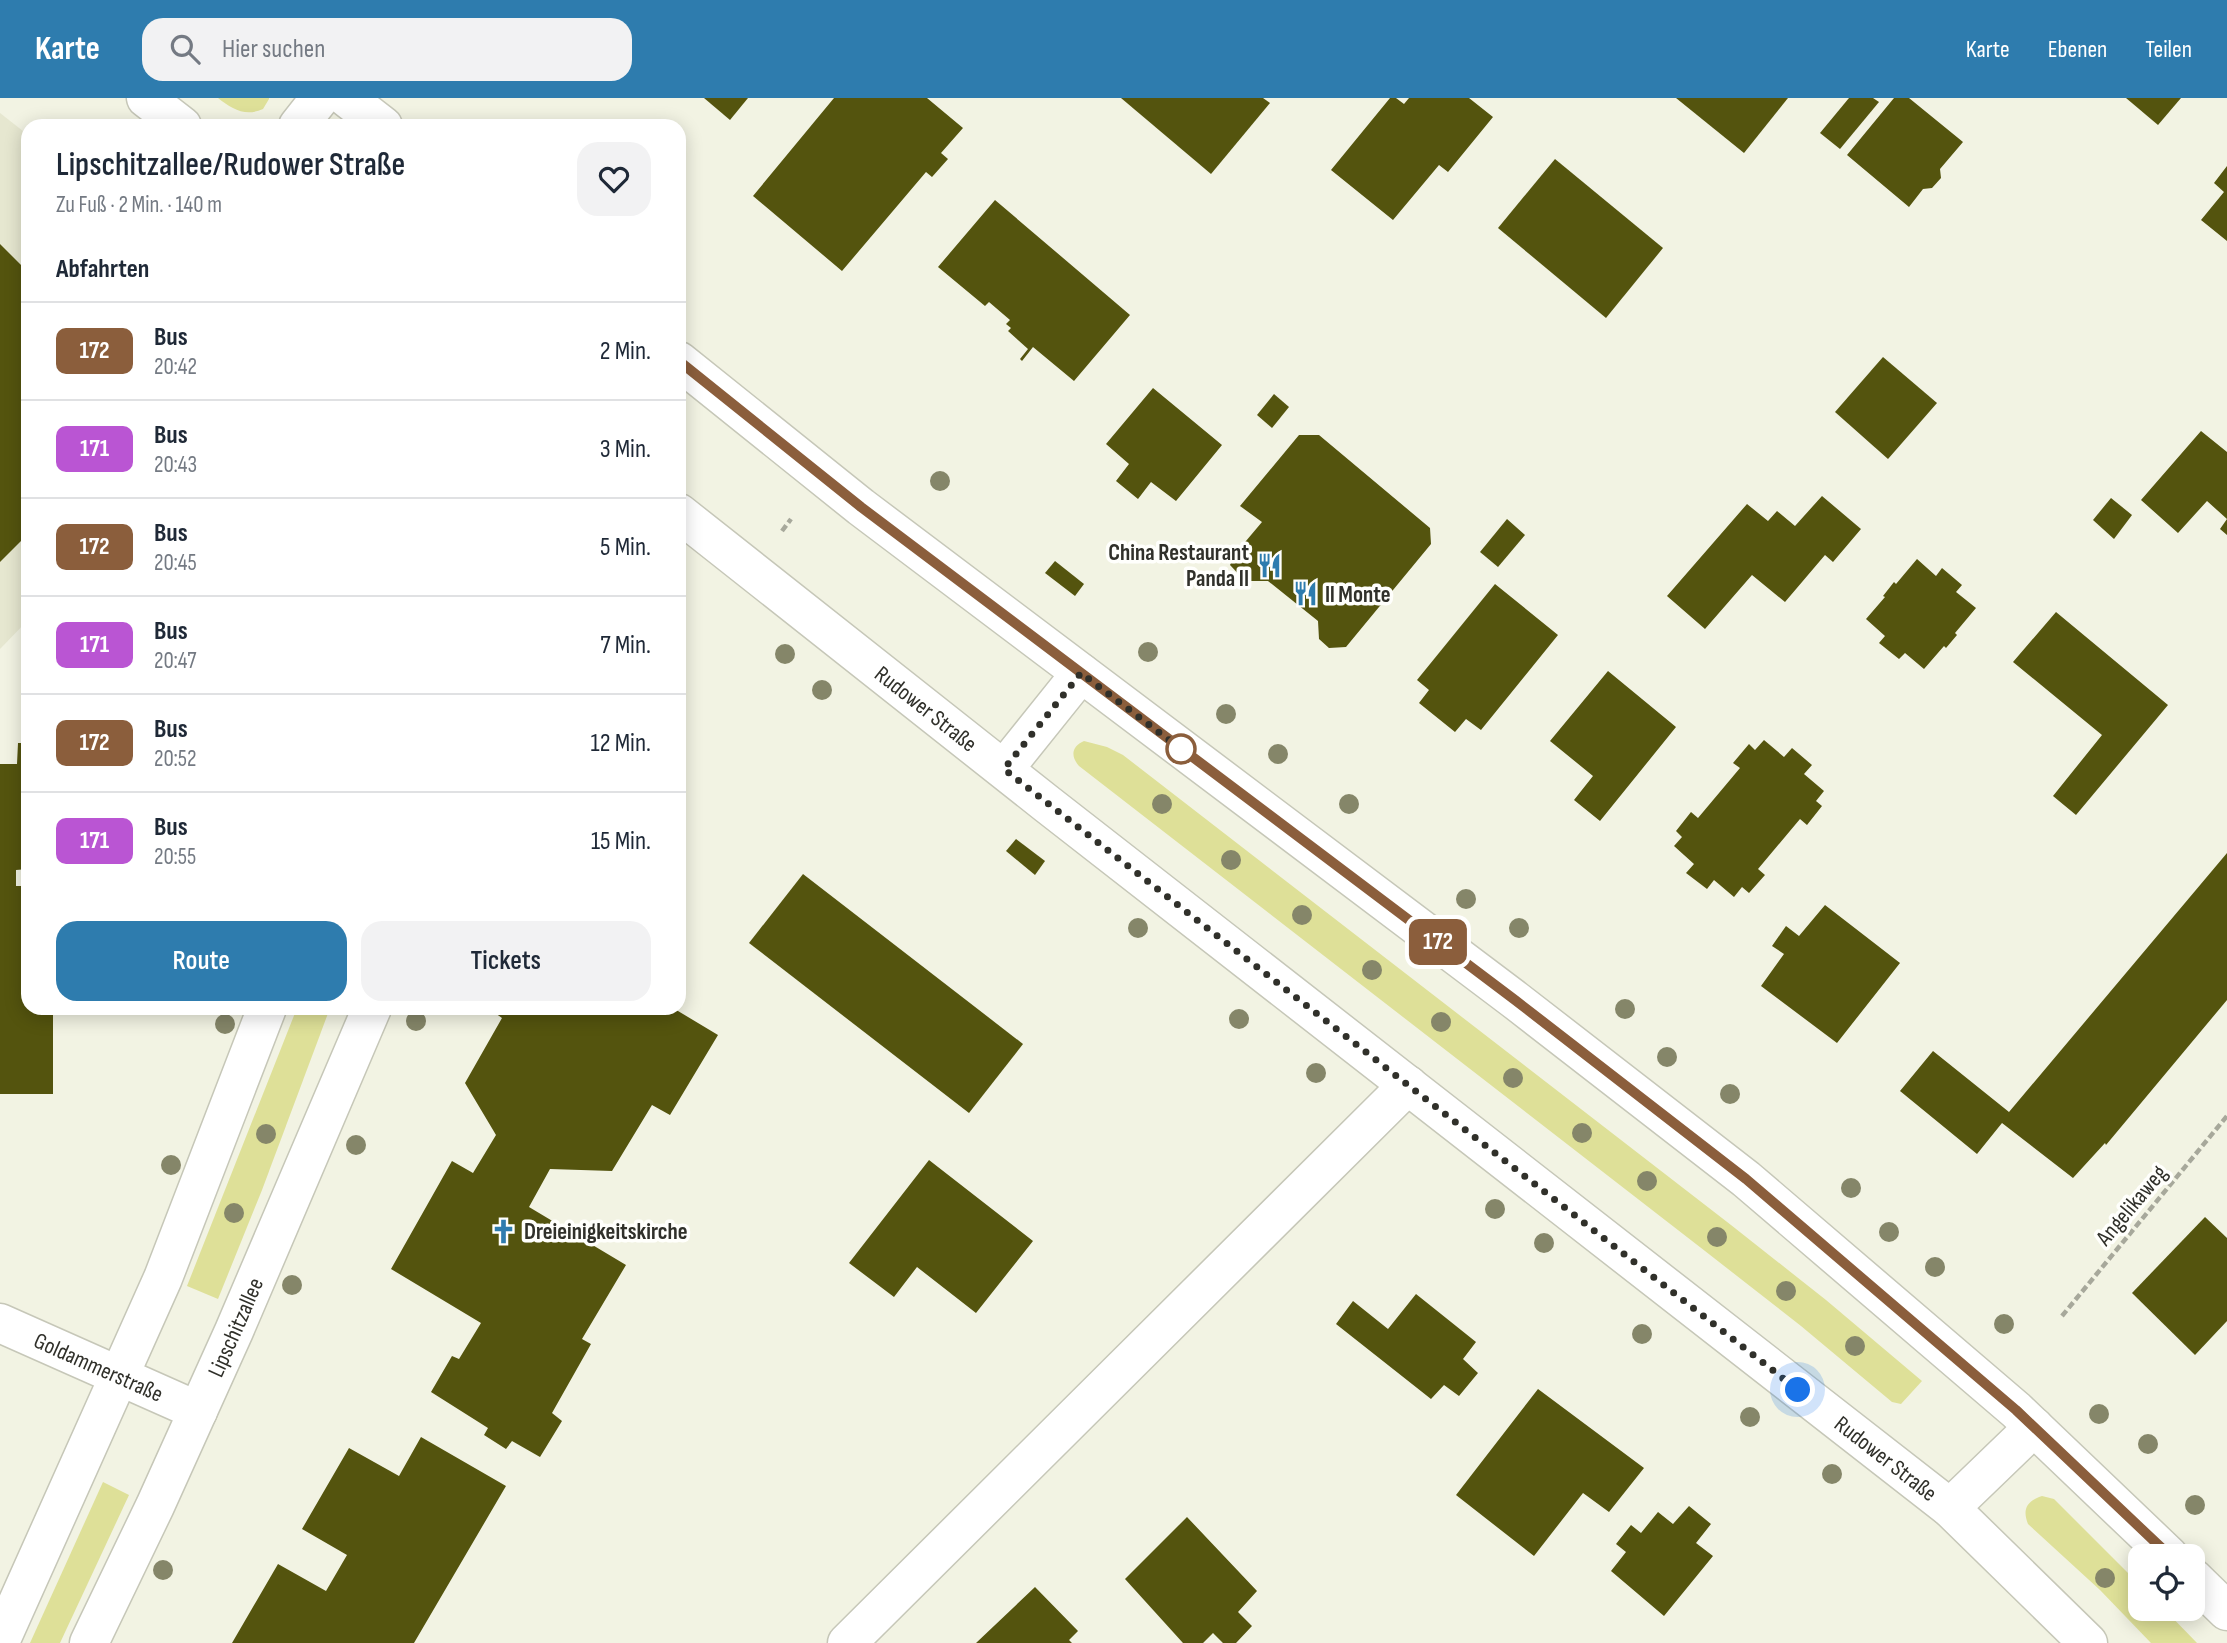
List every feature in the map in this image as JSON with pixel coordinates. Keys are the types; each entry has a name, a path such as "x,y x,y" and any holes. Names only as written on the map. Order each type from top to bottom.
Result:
{"main road":[{"path":"146,98 173,119"},
{"path":"304,119 320,98"},
{"path":"347,98 374,119"},
{"path":"686,375 1504,992 1746,1179 2034,1427 2156,1544"},
{"name":"Rudower Straße","path":"686,519 1950,1508 2088,1643"},
{"path":"1004,769 1081,673"},
{"path":"0,1642 163,1278 264,1015"},
{"name":"Lipschitzallee","path":"89,1643 155,1507 243,1311 369,1015"},
{"path":"847,1643 1408,1085"},
{"name":"Goldammerstraße","path":"0,1323 198,1411"},
{"path":"1950,1508 2034,1427"},
{"path":"2205,1590 2227,1611"}],"path":[{"name":"Angelikaweg","path":"2062,1316 2227,1116"}],"shaded area":[{"path":"0,113 21,130 21,627 0,649"}],"green space":[{"path":"218,98 269,99 263,109 245,112"},
{"path":"1084,741 1107,747 1123,755 1731,1225 1922,1381 1901,1404 1892,1402 1801,1326 1079,766 1074,759 1074,752"},
{"path":"294,1015 327,1015 218,1299 187,1286"},
{"path":"103,1482 129,1495 60,1643 30,1643"},
{"path":"2042,1496 2054,1499 2128,1573 2128,1619 2028,1524 2026,1510 2033,1500"},
{"path":"2130,1621 2176,1621 2197,1643 2151,1643"}],"building":[{"path":"704,98 748,98 730,120"},
{"path":"834,98 927,98 963,128 941,153 948,159 932,177 926,172 842,271 753,196"},
{"path":"1121,98 1263,98 1270,103 1211,174"},
{"path":"1390,98 1396,98 1404,104 1409,98 1469,98 1493,117 1448,172 1439,165 1393,220 1331,170"},
{"path":"1676,98 1788,98 1744,153"},
{"path":"1849,98 1873,98 1879,102 1840,149 1820,133"},
{"path":"1894,98 1909,98 1963,142 1940,169 1941,178 1932,188 1923,189 1909,207 1847,155"},
{"path":"2126,98 2181,98 2158,125"},
{"path":"1555,159 1663,248 1606,318 1498,228"},
{"path":"2227,166 2227,241 2201,220 2224,192 2214,183"},
{"path":"995,200 1130,315 1074,381 1033,347 1022,361 1020,359 1028,349 1008,331 1011,328 1006,324 1010,320 989,302 985,306 938,267"},
{"path":"0,244 21,265 21,541 0,562"},
{"path":"1883,357 1937,403 1888,459 1835,412"},
{"path":"1153,388 1222,445 1176,501 1151,482 1138,499 1116,481 1129,464 1106,444"},
{"path":"1274,394 1289,407 1272,428 1257,415"},
{"path":"2201,431 2227,452 2227,519 2207,501 2178,533 2141,500"},
{"path":"1299,435 1319,435 1430,528 1431,544 1346,647 1329,648 1319,639 1318,621 1268,581 1245,581 1230,565 1235,554 1262,522 1240,506"},
{"path":"1822,496 1861,529 1833,562 1825,555 1785,602 1752,575 1705,629 1667,596 1747,504 1768,521 1777,511 1795,526"},
{"path":"2111,498 2132,515 2114,539 2093,520"},
{"path":"1507,519 1525,535 1498,567 1480,552"},
{"path":"2227,519 2227,535 2220,529"},
{"path":"1917,559 1936,576 1942,568 1962,585 1956,592 1976,608 1946,648 1944,646 1924,669 1905,653 1899,659 1879,643 1885,636 1866,619 1894,582 1896,584"},
{"path":"1055,561 1084,584 1075,596 1045,573"},
{"path":"1495,584 1558,635 1481,730 1466,719 1455,732 1419,703 1429,690 1417,680"},
{"path":"2056,612 2168,705 2076,815 2053,796 2102,735 2013,662"},
{"path":"1608,671 1676,727 1600,821 1574,800 1593,776 1550,741"},
{"path":"1764,740 1784,757 1792,748 1812,765 1804,774 1824,791 1816,801 1822,806 1807,825 1800,819 1758,869 1765,875 1749,893 1742,887 1734,897 1714,880 1707,889 1686,873 1694,864 1674,846 1682,837 1676,831 1691,812 1698,818 1740,768 1733,763 1749,744 1755,750"},
{"path":"18,743 21,743 21,870 16,870 16,886 21,886 21,1015 53,1015 53,1094 0,1094 0,764 17,764"},
{"path":"1016,839 1045,861 1035,875 1006,851"},
{"path":"2227,853 2227,1000 2106,1145 2105,1143 2073,1178 2002,1123 1977,1154 1900,1091 1933,1051 2009,1112"},
{"path":"803,874 1023,1044 969,1113 749,943"},
{"path":"1825,905 1900,963 1837,1043 1761,986 1784,954 1772,946 1786,926 1799,936"},
{"name":"Dreieinigkeitskirche","path":"498,1015 685,1015 718,1035 670,1115 652,1105 612,1171 550,1169 529,1207 626,1265 582,1339 591,1344 552,1413 562,1421 540,1457 512,1441 506,1449 484,1435 488,1428 431,1392 452,1356 459,1359 481,1323 391,1269 452,1161 473,1173 496,1135 465,1083 502,1018"},
{"path":"929,1160 1033,1241 976,1313 917,1267 894,1297 849,1263"},
{"path":"2205,1217 2227,1238 2227,1321 2195,1355 2132,1293"},
{"path":"1416,1294 1476,1342 1463,1359 1478,1373 1459,1396 1444,1385 1431,1399 1336,1324 1353,1301 1388,1329"},
{"path":"1538,1389 1644,1468 1609,1512 1583,1493 1534,1556 1456,1495"},
{"path":"421,1437 506,1486 414,1643 232,1643 278,1564 326,1591 347,1555 302,1529 349,1448 399,1476"},
{"path":"1689,1506 1711,1524 1696,1543 1713,1556 1664,1616 1611,1571 1626,1552 1616,1544 1631,1525 1641,1533 1658,1512 1673,1524"},
{"path":"1187,1517 1257,1591 1238,1612 1252,1626 1236,1643 1223,1643 1213,1633 1203,1643 1183,1643 1125,1579"},
{"path":"1035,1587 1078,1631 1069,1640 1072,1643 976,1643"}],"bus line":[{"name":"172","path":"686,367 861,507 1515,1000 1746,1179 2016,1410 2157,1544"}],"place":[{"name":"China Restaurant Panda II","path":"1269,565"},
{"name":"Il Monte","path":"1305,594"},
{"name":"Dreieinigkeitskirche","path":"504,1231"}],"route":[{"path":"1181,749 1185,752 1081,673 1004,769 1798,1390"}]}
